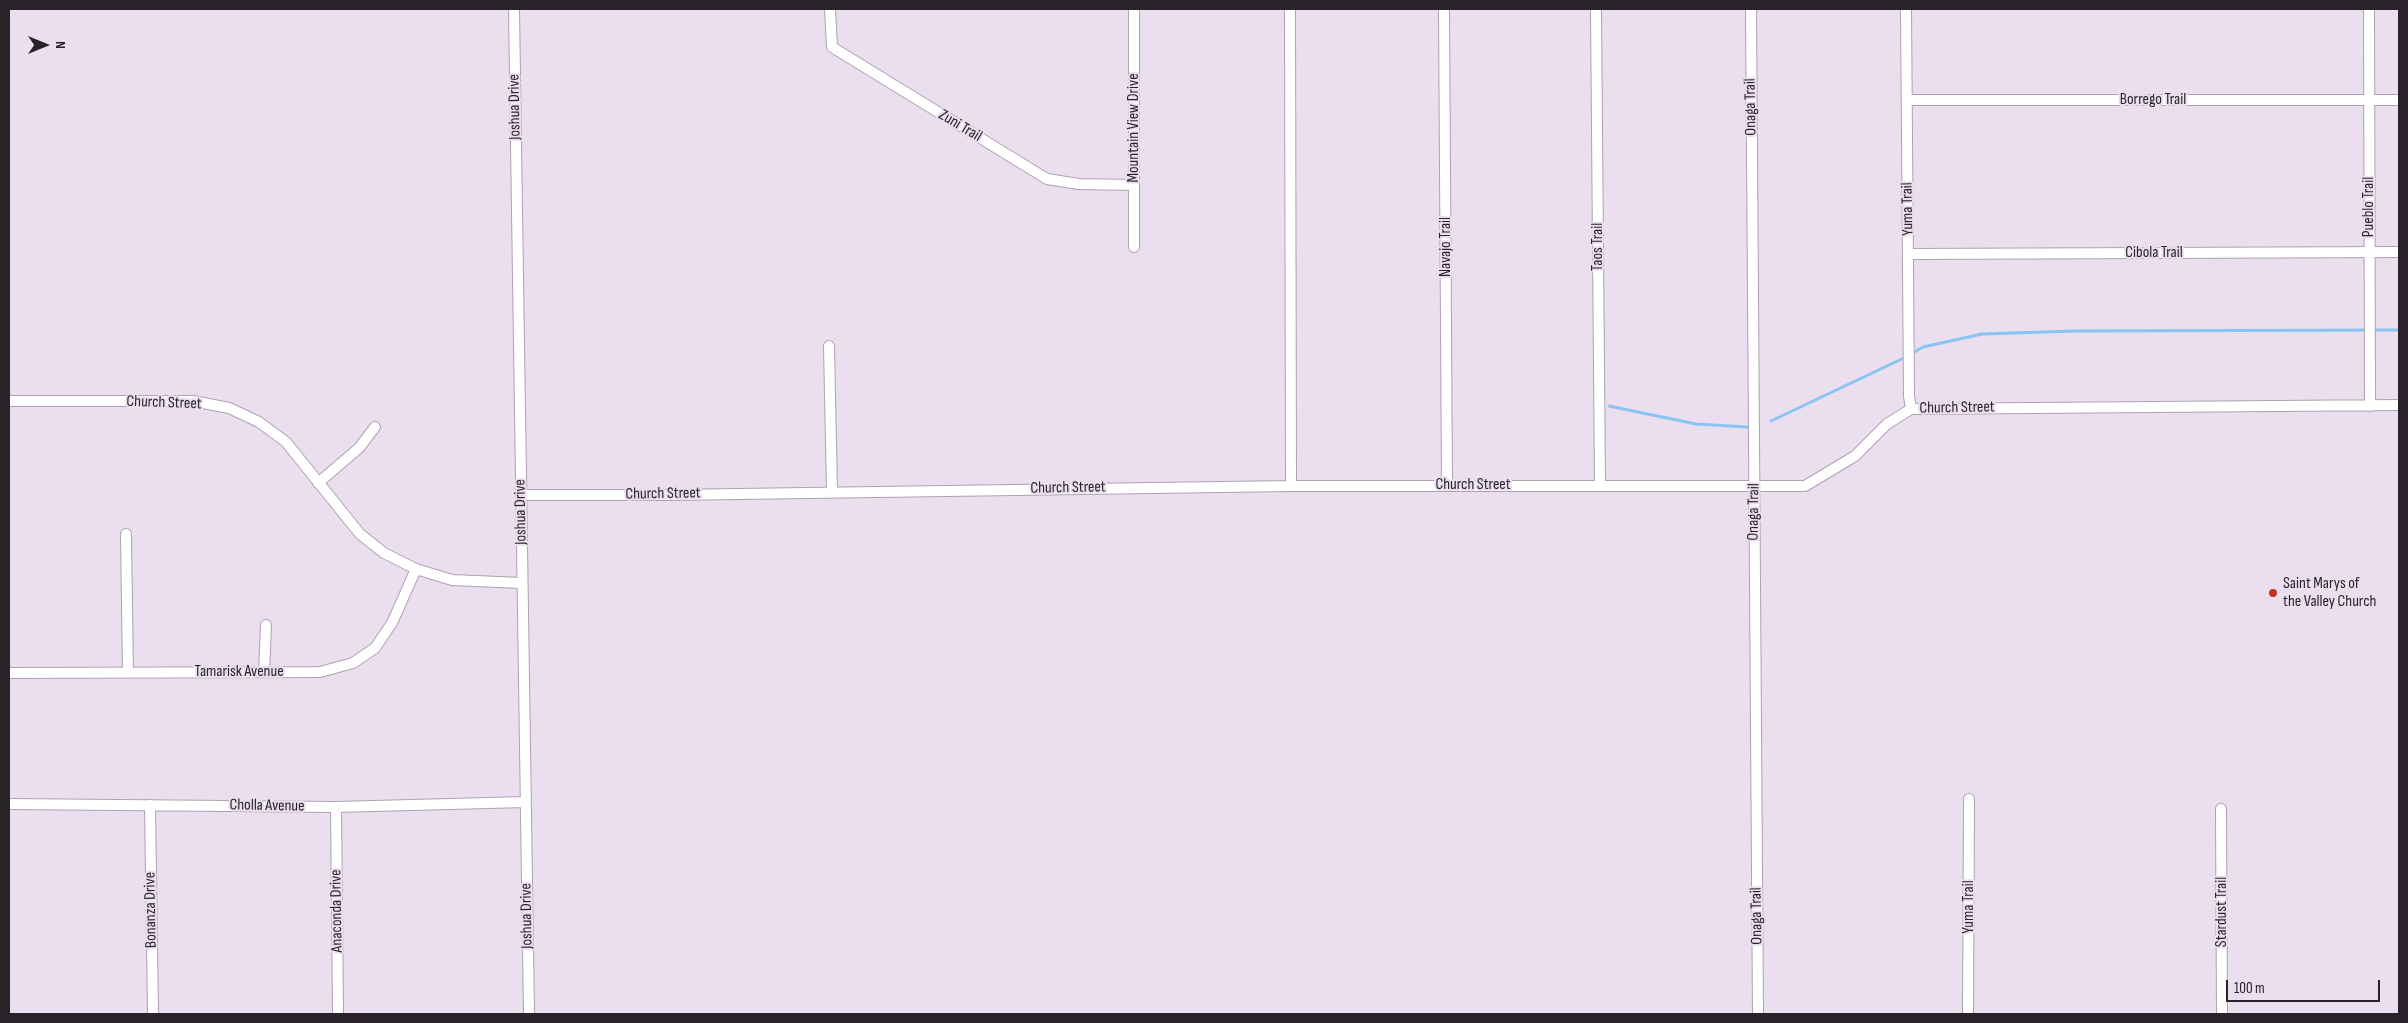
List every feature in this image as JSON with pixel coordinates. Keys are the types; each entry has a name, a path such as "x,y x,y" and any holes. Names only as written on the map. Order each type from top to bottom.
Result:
{"street":[{"name":"Joshua Drive","path":"514,9 529,1014"},
{"name":"Zuni Trail","path":"830,9 832,47 1047,179 1079,184 1134,184"},
{"name":"Mountain View Drive","path":"1134,9 1134,247"},
{"path":"1290,9 1291,486"},
{"name":"Navajo Trail","path":"1444,9 1447,485"},
{"name":"Taos Trail","path":"1596,9 1600,485"},
{"name":"Onaga Trail","path":"1750,9 1758,1014"},
{"name":"Yuma Trail","path":"1906,9 1909,388 1911,409"},
{"name":"Pueblo Trail","path":"2369,9 2370,406"},
{"name":"Borrego Trail","path":"1906,100 2399,100"},
{"name":"Cibola Trail","path":"1909,254 2399,252"},
{"path":"829,346 832,491"},
{"name":"Church Street","path":"9,401 193,401 229,408 259,422 286,442 360,534 384,553 416,569 452,580 522,583"},
{"name":"Church Street","path":"521,494 670,495 832,491 1447,485 1806,486 1855,456 1887,424 1911,409 2399,406"},
{"path":"318,483 358,448 375,427"},
{"path":"126,534 128,672"},
{"name":"Tamarisk Avenue","path":"9,673 320,672 353,662 375,648 392,623 416,569"},
{"path":"264,672 266,624"},
{"name":"Yuma Trail","path":"1968,1014 1969,799"},
{"name":"Cholla Avenue","path":"9,804 336,807 526,802"},
{"name":"Bonanza Drive","path":"150,805 153,1014"},
{"name":"Anaconda Drive","path":"336,807 338,1014"},
{"name":"Stardust Trail","path":"2221,809 2222,1014"}],"waterway":[{"path":"1911,354 1923,347 1982,334 2075,331 2399,330"},
{"path":"1771,421 1906,357"},
{"path":"1609,406 1696,424 1747,427"}],"place":[{"name":"Saint Marys of the Valley Church","path":"2273,593"}]}
